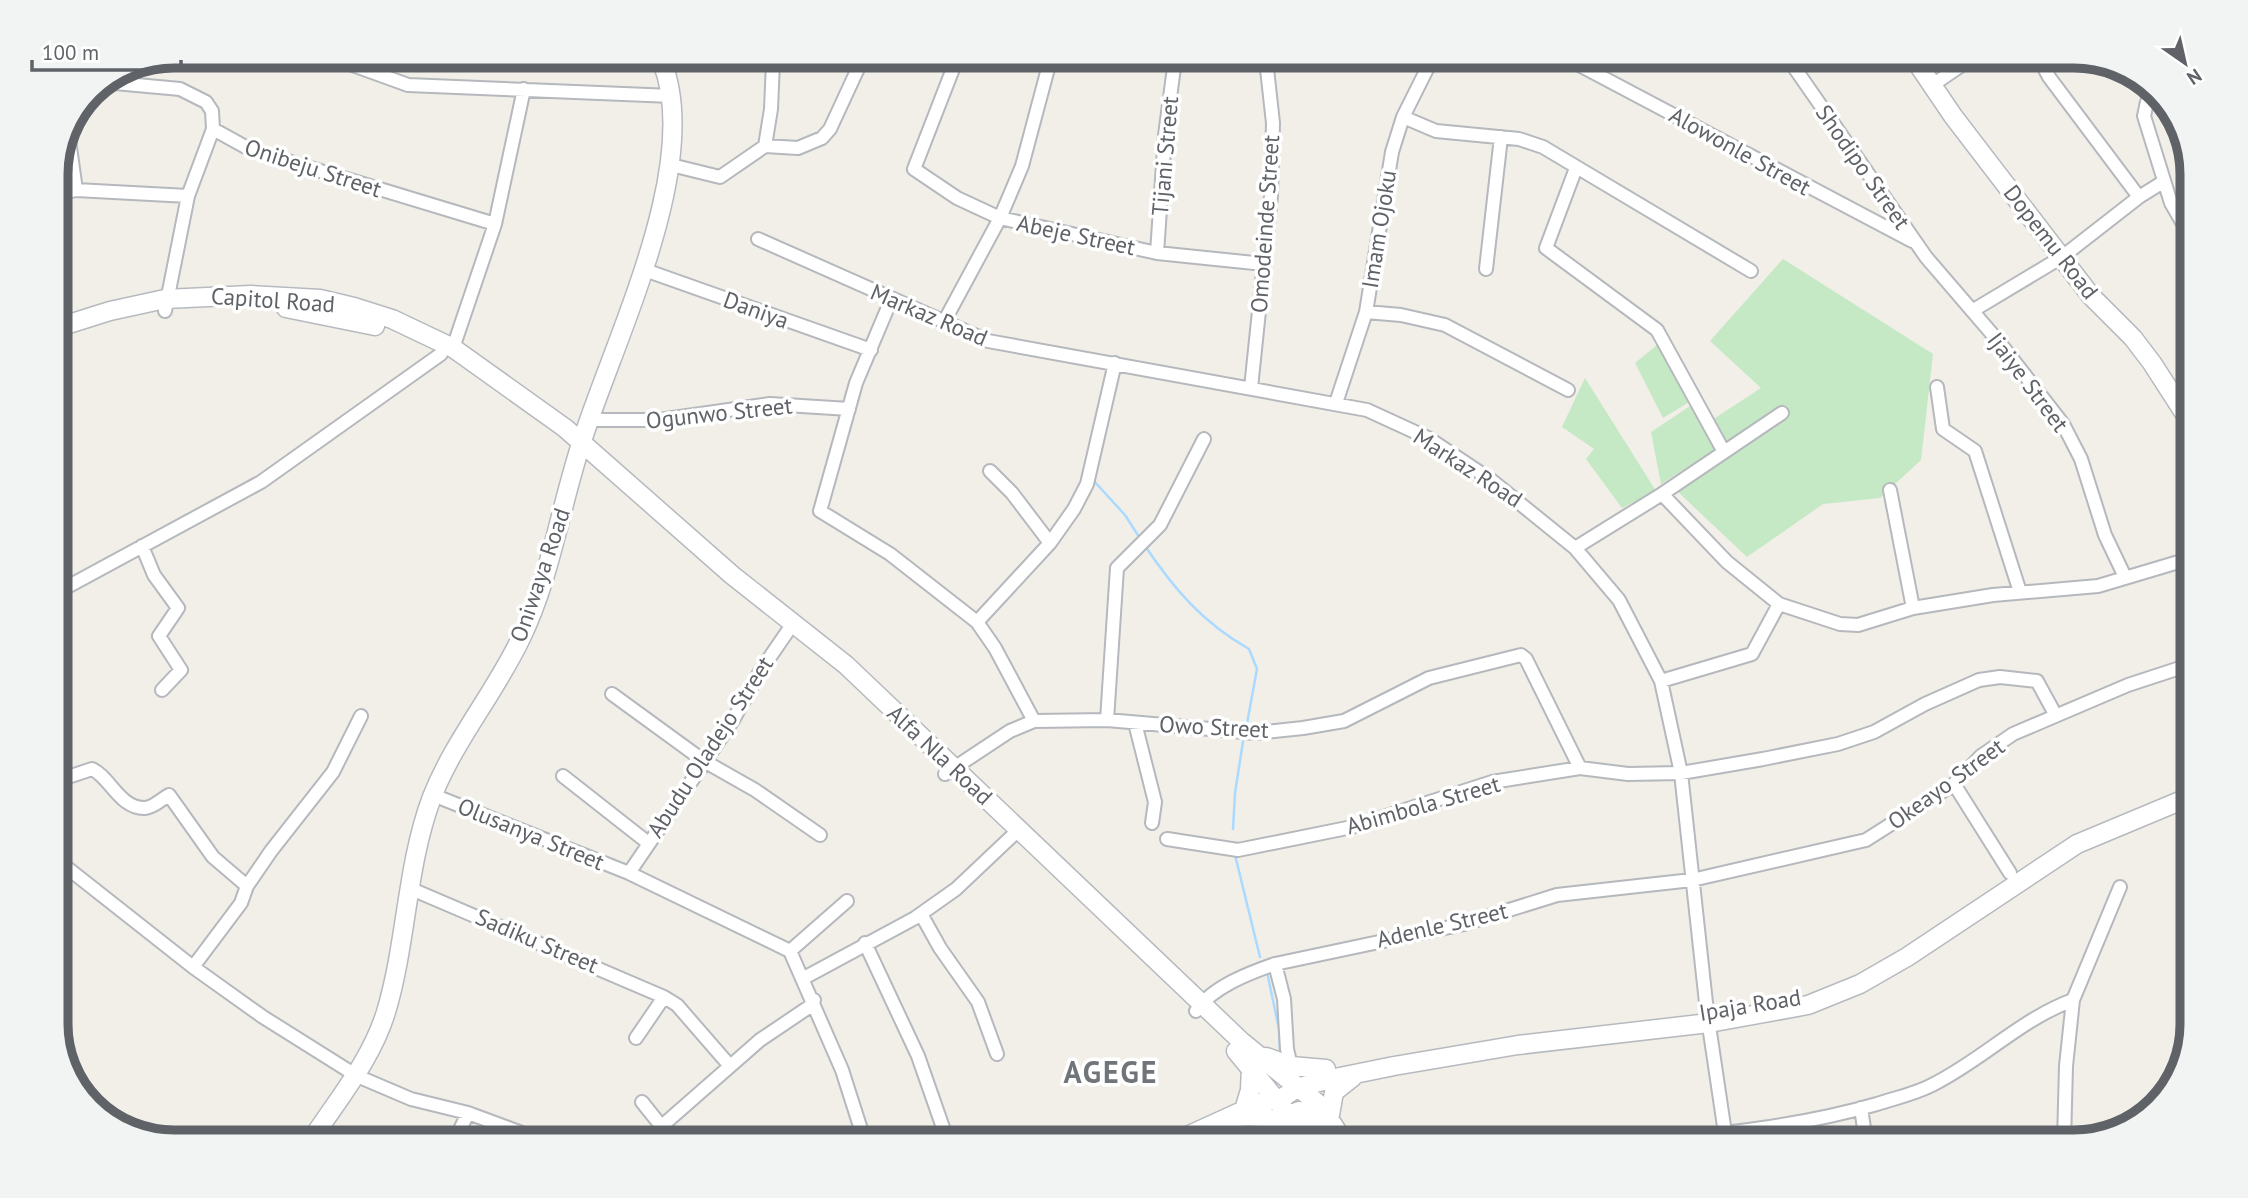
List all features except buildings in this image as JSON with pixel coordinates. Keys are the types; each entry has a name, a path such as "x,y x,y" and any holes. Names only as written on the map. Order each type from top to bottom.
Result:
{"main road":[{"name":"Oniwaya Road","path":"319,1130 357,1076 386,1010 409,888 433,795 454,751 520,642 552,552 580,448 642,269 671,165 674,140 672,96 664,68"},
{"name":"Dopemu Road","path":"1920,68 2091,296 2133,338 2180,404"},
{"name":"Capitol Road","path":"68,324 110,311 215,295 320,299 392,319 447,351 580,448"},
{"name":"Capitol Road","path":"68,337 165,304"},
{"name":"Alfa Nla Road","path":"580,448 790,625 1199,1006 1251,1065 1271,1097 1302,1130"},
{"name":"Alfa Nla Road","path":"949,771 1011,837 1199,1006 1292,1079 1329,1115"},
{"name":"Ipaja Road","path":"1858,980 2010,873 2072,835 2180,789"},
{"name":"Ipaja Road","path":"1292,1079 1369,1071 1518,1045 1808,1005 1907,957 2077,844 2180,801"},
{"name":"Ipaja Road","path":"1200,1130 1271,1097 1292,1079 1326,1069 1504,1040 1708,1018"},
{"path":"1244,1110 1251,1090 1251,1065"},
{"path":"1337,1130 1329,1115 1329,1104 1340,1085 1369,1071"},
{"path":"1290,1115 1299,1111 1306,1114 1320,1130"},
{"path":"1221,1120 1249,1115 1276,1119 1294,1130"}],"street":[{"path":"361,68 408,85 672,96"},
{"path":"765,146 771,109 773,68"},
{"path":"671,165 720,177 765,146 798,148 822,138 830,129 858,68"},
{"name":"Abeje Street","path":"953,68 914,169 957,198 1000,218 1157,253 1264,264"},
{"path":"945,320 1000,218 1023,166 1048,68"},
{"name":"Tijani Street","path":"1157,253 1165,135 1174,68"},
{"name":"Omodeinde Street","path":"1251,388 1273,157 1267,68"},
{"name":"Imam Ojoku","path":"1336,403 1366,312 1389,166 1403,117 1428,68"},
{"name":"Alowonle Street","path":"1585,68 1916,243"},
{"name":"Shodipo Street","path":"1795,68 1916,243"},
{"path":"1931,86 1958,68"},
{"path":"2044,68 2139,197"},
{"path":"123,81 180,89 197,96 211,107 213,129 188,197 165,304"},
{"path":"68,586 261,482 447,351 495,224 523,89"},
{"path":"2149,100 2144,116 2163,183 2180,216"},
{"path":"1403,117 1436,131 1519,139 1543,148 1751,271"},
{"name":"Onibeju Street","path":"213,129 251,150 495,224"},
{"path":"1486,268 1501,137"},
{"path":"71,153 76,190"},
{"path":"1576,168 1546,248 1657,330 1724,452"},
{"path":"1972,311 2062,257 2139,197 2163,183"},
{"path":"68,192 188,197"},
{"name":"Markaz Road","path":"758,239 988,341 1367,410 1428,438 1491,480 1575,548 1619,600 1661,681 1681,773 1717,1130"},
{"name":"Ijaiye Street","path":"1916,243 2063,424 2081,459 2105,535 2125,577"},
{"name":"Daniya","path":"642,269 871,350"},
{"path":"891,300 849,409 822,513 890,554 977,622 1001,658 1034,721"},
{"path":"1366,312 1401,315 1445,325 1569,390"},
{"path":"977,622 1050,543 1087,484 1115,363"},
{"path":"1937,387 1943,429 1975,451 2020,592"},
{"name":"Ogunwo Street","path":"589,420 646,421 770,404 849,409"},
{"path":"1575,548 1662,494 1782,413"},
{"path":"1107,720 1117,568 1160,526 1204,439"},
{"path":"990,471 1012,493 1050,543"},
{"path":"1890,490 1913,608"},
{"path":"1662,494 1727,562 1779,604 1840,624 1858,625 1913,608 2020,592 2098,586 2180,561"},
{"path":"142,546 154,575 178,608 159,636 181,670 162,690"},
{"path":"1661,681 1752,654 1779,604"},
{"name":"Abudu Oladejo Street","path":"629,873 647,842 733,720 790,625"},
{"name":"Owo Street","path":"949,771 1010,731 1034,721 1107,720 1256,733 1344,721 1429,678 1514,655 1526,659 1580,768"},
{"name":"Okeayo Street","path":"1692,880 1867,840 1954,784 1981,756 2013,734 2128,685 2180,668"},
{"name":"Abimbola Street","path":"1167,839 1238,849 1352,827 1492,782 1580,768 1628,774 1681,773 1838,744 1874,732 1956,689 2000,677 2037,681 2055,714"},
{"path":"612,694 704,761 755,790 820,835"},
{"path":"193,967 241,903 247,887 333,772 361,716"},
{"path":"1135,723 1155,802 1152,823"},
{"path":"68,778 95,769 118,795 144,808 169,795 213,857 247,887"},
{"path":"563,776 647,842"},
{"path":"1954,784 2010,873"},
{"name":"Olusanya Street","path":"433,795 629,873 790,951"},
{"path":"802,979 921,914 956,889 1011,837"},
{"path":"68,868 193,967 263,1017 357,1076 411,1099 468,1113 514,1130"},
{"name":"Adenle Street","path":"1199,1006 1250,973 1275,964 1464,924 1557,895 1692,880"},
{"path":"2064,1130 2066,1066 2073,1000 2120,887"},
{"name":"Sadiku Street","path":"409,888 664,997 677,1005 730,1066"},
{"path":"847,901 790,951 814,1000 842,1070 861,1130"},
{"path":"921,914 940,948 978,1002 997,1054"},
{"path":"864,943 918,1056 944,1130"},
{"path":"1275,964 1284,999 1292,1079"},
{"path":"636,1038 664,997"},
{"path":"663,1125 730,1066 814,1000"},
{"path":"1755,1130 1830,1118 1930,1087 2033,1020 2073,1000"},
{"path":"642,1102 666,1130"},
{"path":"1861,1108 1864,1130"},
{"path":"460,1130 468,1113"}],"green space":[{"path":"1783,259 1933,354 1921,460 1880,498 1823,504 1747,557 1676,490 1790,416 1779,408 1725,444 1712,420 1761,388 1710,341"},
{"path":"1657,345 1691,401 1663,418 1635,363"},
{"path":"1585,378 1656,491 1622,508 1586,459 1594,449 1562,427"},
{"path":"1690,406 1715,450 1661,484 1651,432"}],"waterway":[{"path":"1093,480 1125,515 1141,540"},
{"path":"1145,546 1191,604 1217,628 1249,649 1257,669 1246,729"},
{"path":"1233,829 1235,793 1244,735"},
{"path":"1235,855 1260,957"},
{"path":"1267,972 1279,1029 1280,1051"}],"district":[{"name":"AGEGE","path":"1111,1073"}]}
